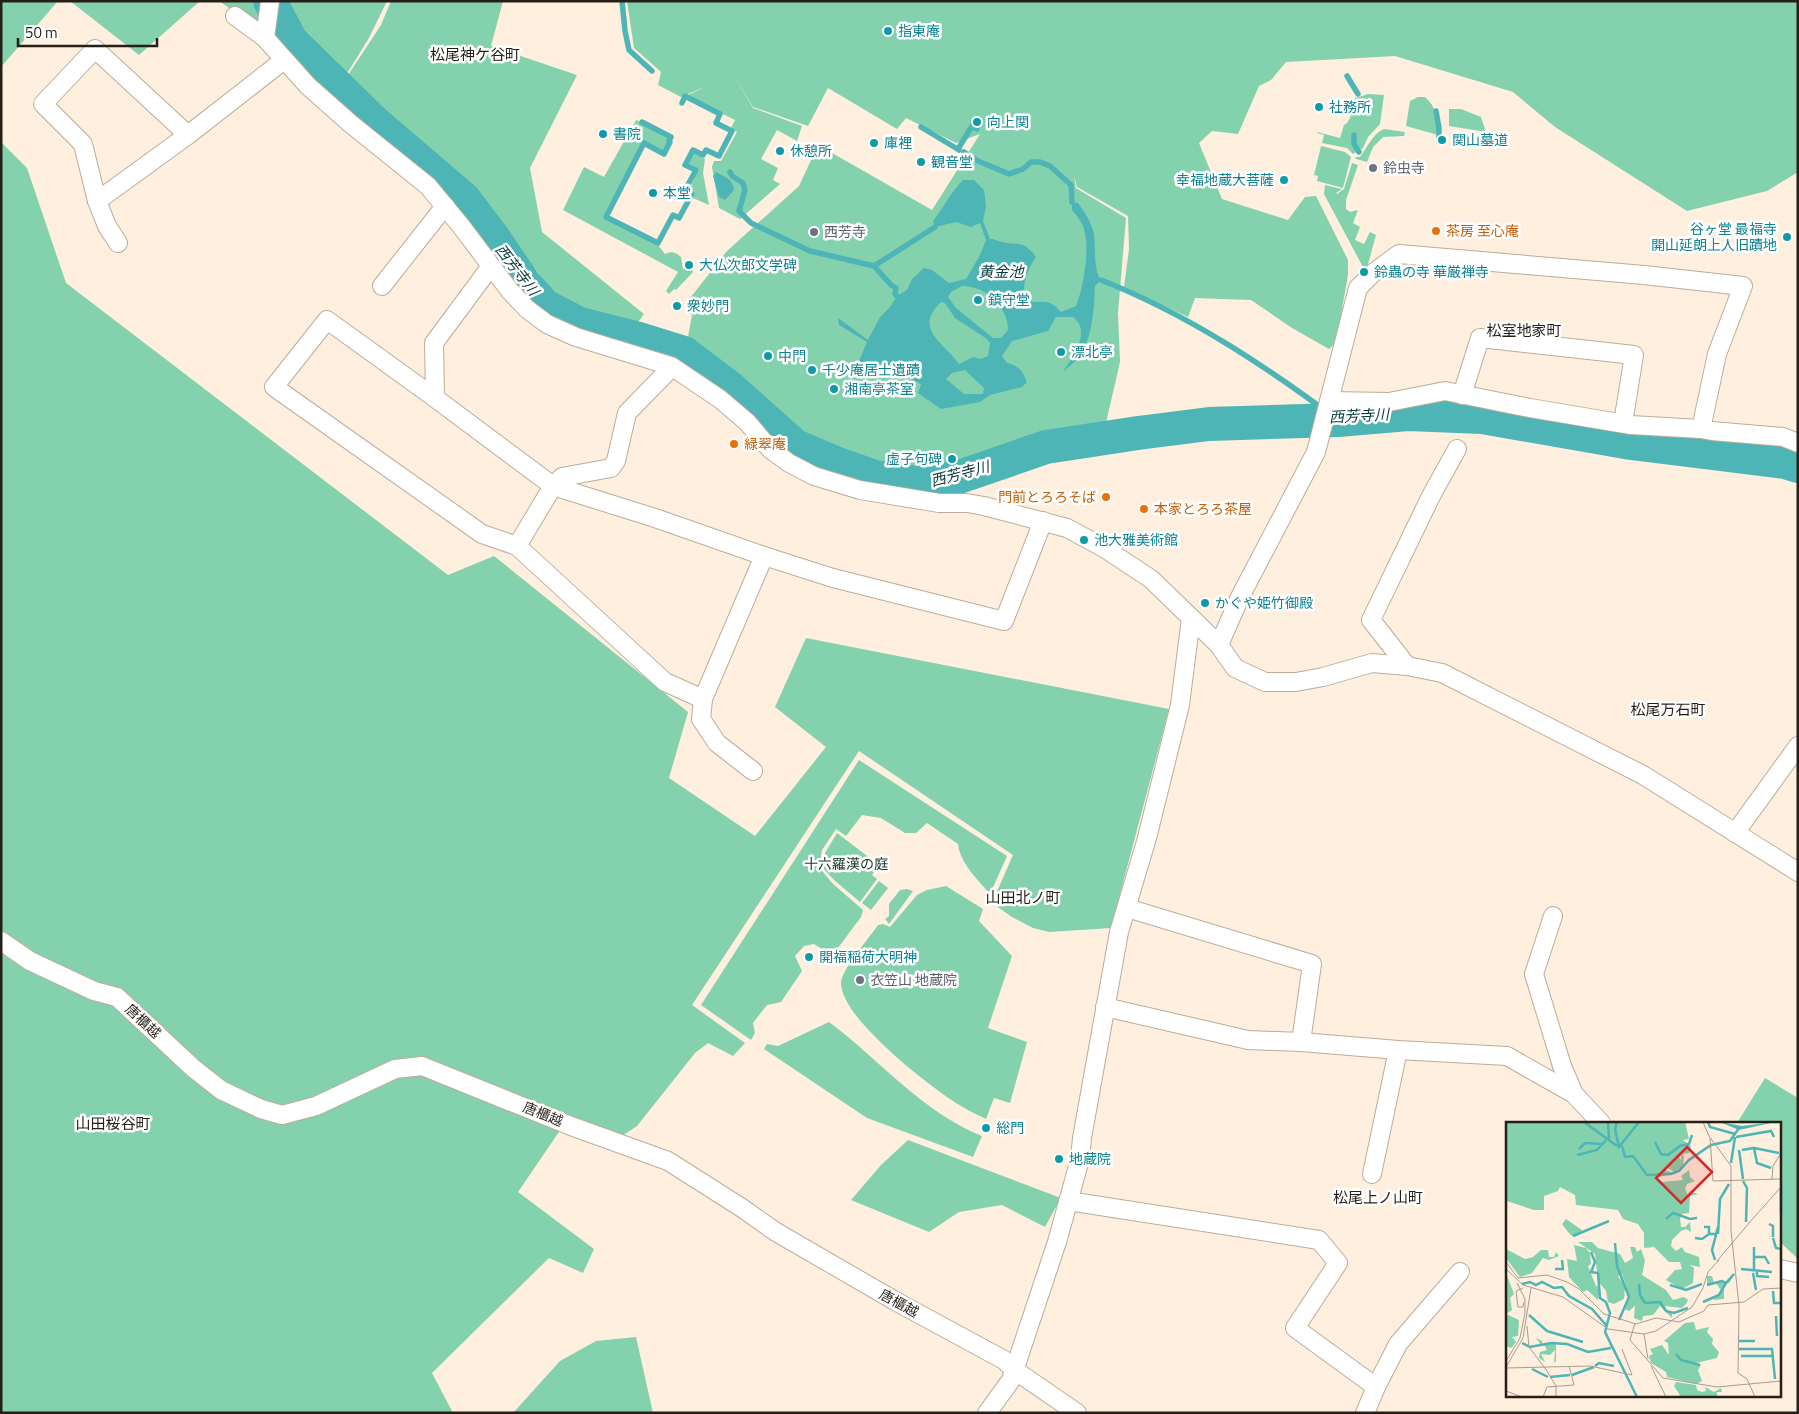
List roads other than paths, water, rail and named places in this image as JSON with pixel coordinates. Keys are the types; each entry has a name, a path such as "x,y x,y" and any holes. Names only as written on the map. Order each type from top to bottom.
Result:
{"street":[{"path":"265,38 270,1"},
{"path":"235,16 265,38 308,86 351,124 422,181 445,206 510,291 527,309 547,324 576,337 672,367 720,399 747,422 770,449 788,463 814,476 860,490 938,503 976,505 1068,528 1120,558 1151,579 1219,645 1235,668 1265,682 1296,682 1323,677 1372,662 1442,673 1643,775 1798,872"},
{"path":"118,243 107,226 97,201 83,144 43,104 95,49 188,134"},
{"path":"97,201 284,60"},
{"path":"382,286 445,206"},
{"path":"1219,645 1240,597 1316,452 1358,288 1372,274 1399,254 1743,286 1717,354 1702,429"},
{"path":"435,398 434,343 491,266"},
{"path":"704,699 665,682 517,546 482,534 274,387 327,320 553,486 833,578 1004,621 1043,521"},
{"path":"1462,395 1480,338 1634,355 1623,423"},
{"path":"517,546 553,486 562,477 612,468 616,461 627,413 672,367"},
{"path":"1329,401 1389,402 1445,391 1530,408 1623,423 1783,437 1798,443"},
{"path":"1407,666 1371,620 1431,496 1457,449"},
{"path":"753,770 717,743 701,719 704,699 764,556"},
{"path":"987,1413 1011,1380 1013,1369 1057,1242 1080,1159 1105,1007 1120,932 1147,838 1180,705 1191,618"},
{"path":"1735,832 1798,746"},
{"path":"1127,908 1312,964 1301,1042"},
{"path":"1553,916 1534,974 1562,1066 1574,1094"},
{"name":"唐櫃越","path":"1,941 30,961 94,991 117,997 193,1068 214,1085 261,1109 282,1115 316,1106 395,1069 422,1066 571,1126 668,1161 776,1232 897,1302 1004,1360 1013,1369 1078,1413"},
{"path":"1105,1007 1248,1040 1506,1056 1574,1094 1600,1122"},
{"path":"1372,1174 1398,1050"},
{"path":"1068,1201 1319,1240 1338,1264 1295,1328 1376,1387"},
{"path":"1782,1269 1798,1273"},
{"path":"1366,1413 1376,1387 1398,1344 1460,1272"}],"water":[{"path":"716,172 728,179 733,186 734,190 725,200 719,197 713,176"},
{"name":"黄金池","path":"963,180 974,180 984,190 986,207 983,221 990,239 1024,245 1036,257 1026,277 1024,288 1026,299 1035,302 1046,302 1061,312 1076,306 1086,264 1086,240 1081,222 1072,210 1072,202 1078,203 1092,226 1097,270 1101,280 1095,286 1092,320 1086,345 1078,358 1063,372 1079,344 1081,332 1077,321 1073,317 1056,317 1048,331 1012,341 1002,356 1007,363 1017,367 1022,372 1027,382 1022,387 990,395 980,402 941,409 918,393 921,384 877,362 868,379 861,374 857,366 867,342 839,325 838,318 868,340 880,317 897,296 907,290 912,279 924,268 932,270 949,283 966,279 979,257 986,240 980,223 971,227 956,222 935,227 933,221","holes":["962,286 971,287 987,294 1000,306 1007,321 1008,330 1001,338 993,338 956,308 948,297 951,292","941,302 945,303 955,318 987,339 990,343 988,356 981,359 973,357 959,364 939,342 930,328 933,312","965,370 984,388 983,394 964,394 946,379 952,373"]}],"waterway":[{"name":"西芳寺川","path":"270,1 291,41 374,122 464,199 524,283 545,306 580,324 684,353 729,387 795,446 875,477 925,484 959,477 1046,447 1209,424 1338,420 1408,414 1482,417 1631,443 1785,462 1798,466"},
{"path":"622,1 629,50 652,71"},
{"path":"1347,76 1358,94"},
{"path":"642,122 671,137 670,142 664,154 644,143 606,217 658,243 673,215 679,218 692,194 685,190 696,170 685,165 693,150 703,155 706,150 719,156 732,131 716,123 720,114 685,96 682,103"},
{"path":"1436,111 1439,141"},
{"path":"958,149 972,126 977,129"},
{"path":"921,127 959,150"},
{"path":"1354,135 1354,144 1359,152"},
{"path":"964,152 978,161 1009,174 1023,169 1031,162 1040,162 1050,166 1071,185 1072,202"},
{"path":"730,172 732,176 743,183 745,190 739,211 751,223 810,251 874,266 896,288 895,294 897,296"},
{"path":"874,266 935,227"},
{"path":"1101,280 1164,308 1224,342 1253,360 1338,420"}],"place":[{"name":"指東庵","path":"888,31"},
{"name":"社務所","path":"1319,107"},
{"name":"向上関","path":"977,122"},
{"name":"書院","path":"603,134"},
{"name":"関山墓道","path":"1442,140"},
{"name":"庫裡","path":"874,143"},
{"name":"休憩所","path":"780,151"},
{"name":"観音堂","path":"921,162"},
{"name":"鈴虫寺","path":"1373,168"},
{"name":"幸福地蔵大菩薩","path":"1284,180"},
{"name":"本堂","path":"653,193"},
{"name":"茶房 至心庵","path":"1436,231"},
{"name":"西芳寺","path":"814,232"},
{"name":"谷ヶ堂 最福寺 開山延朗上人旧蹟地","path":"1787,237"},
{"name":"大仏次郎文学碑","path":"689,265"},
{"name":"鈴蟲の寺 華厳禅寺","path":"1364,272"},
{"name":"鎮守堂","path":"978,300"},
{"name":"衆妙門","path":"677,306"},
{"name":"漂北亭","path":"1061,352"},
{"name":"中門","path":"768,356"},
{"name":"千少庵居士遺蹟","path":"812,370"},
{"name":"湘南亭茶室","path":"834,389"},
{"name":"緑翠庵","path":"734,444"},
{"name":"虚子句碑","path":"952,459"},
{"name":"門前とろろそば","path":"1106,497"},
{"name":"本家とろろ茶屋","path":"1144,509"},
{"name":"池大雅美術館","path":"1084,540"},
{"name":"かぐや姫竹御殿","path":"1205,603"},
{"name":"開福稲荷大明神","path":"809,957"},
{"name":"衣笠山 地蔵院","path":"860,980"},
{"name":"総門","path":"986,1128"},
{"name":"地蔵院","path":"1059,1159"}],"district":[{"name":"松尾神ケ谷町","path":"475,55"},
{"name":"松室地家町","path":"1524,331"},
{"name":"松尾万石町","path":"1668,710"},
{"name":"山田北ノ町","path":"1023,898"},
{"name":"山田桜谷町","path":"113,1124"},
{"name":"松尾上ノ山町","path":"1378,1198"}],"park label":[{"name":"十六羅漢の庭","path":"846,864"}]}
